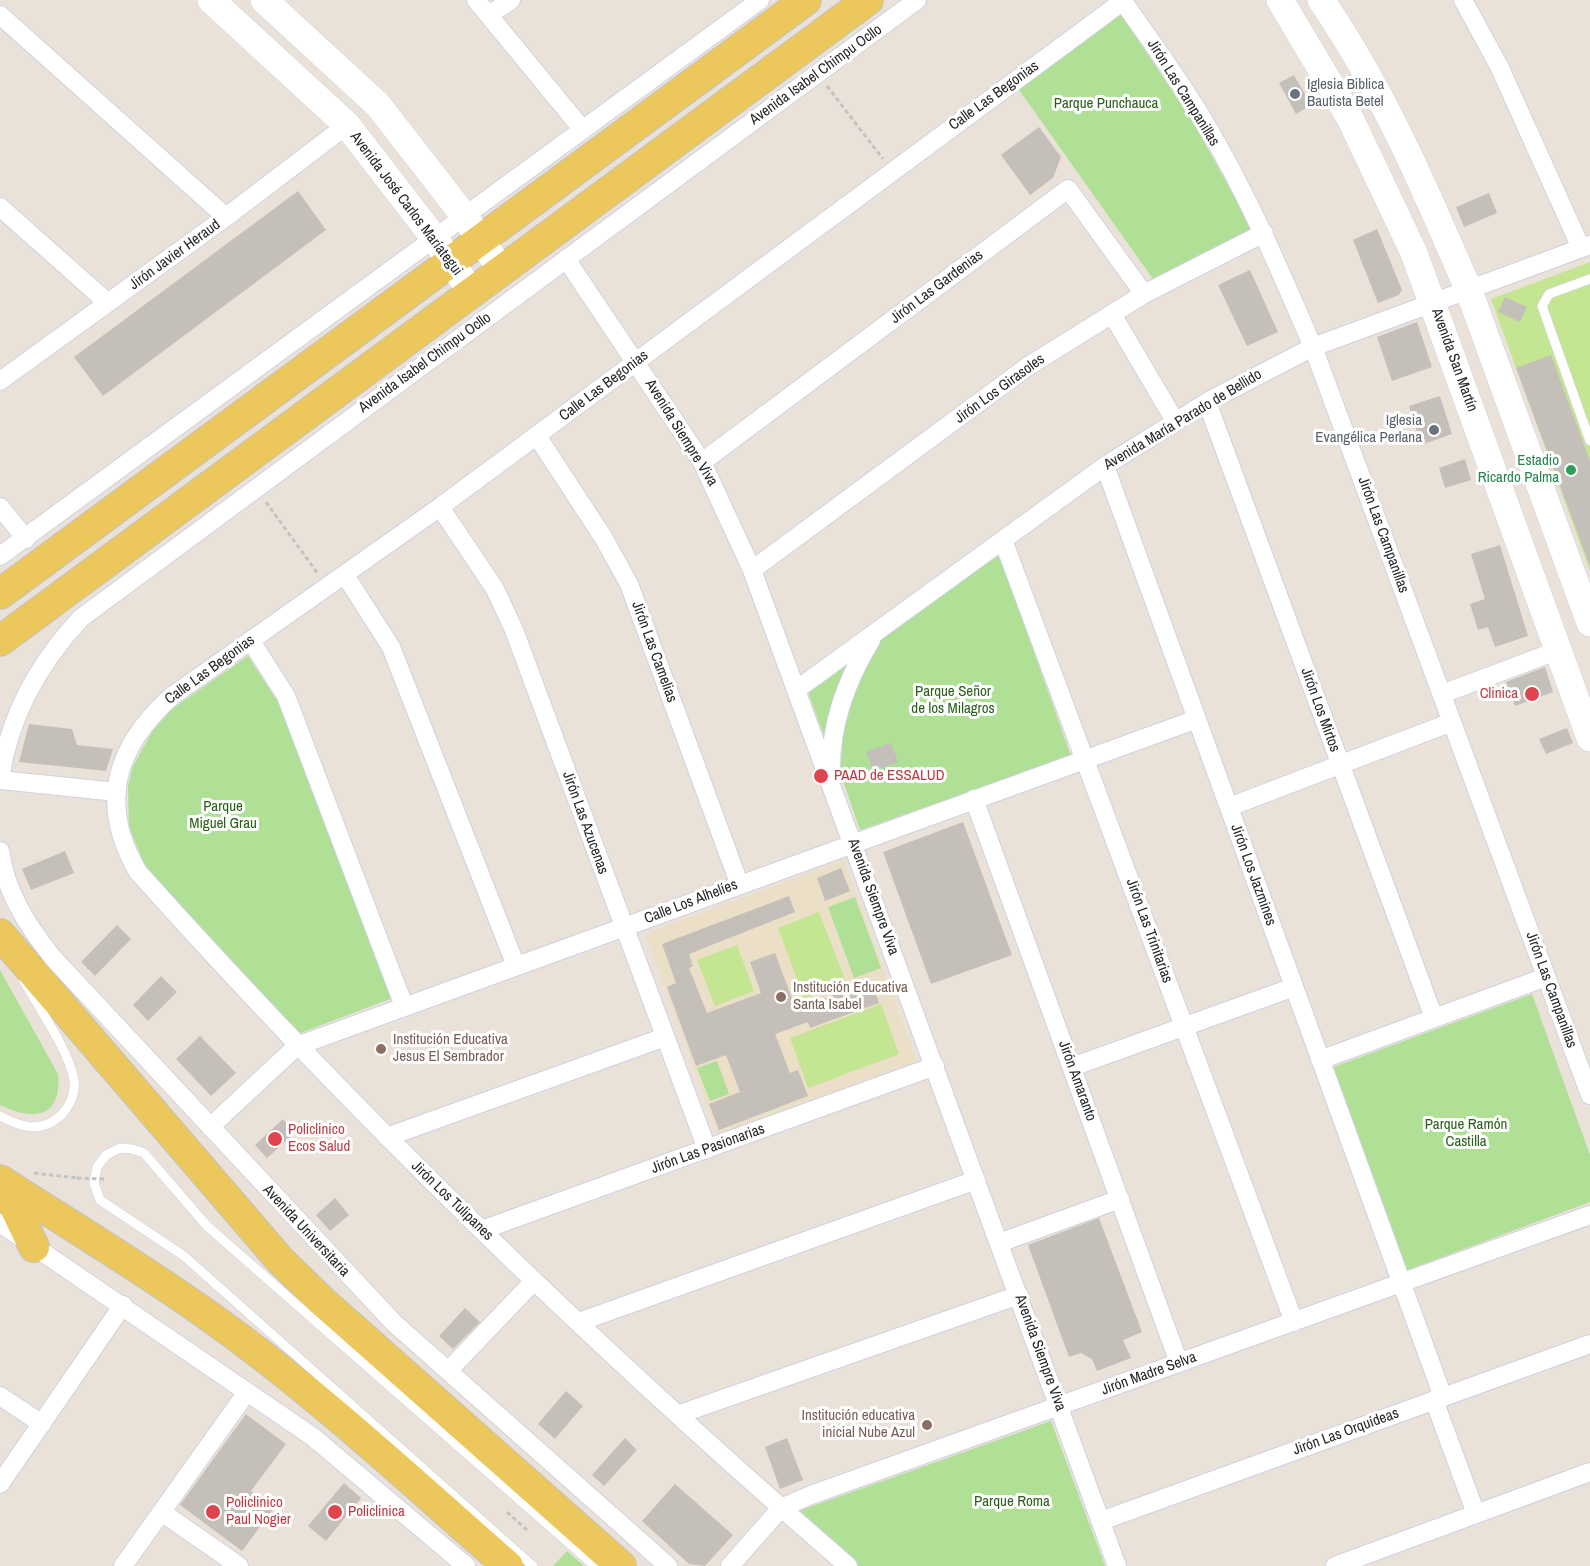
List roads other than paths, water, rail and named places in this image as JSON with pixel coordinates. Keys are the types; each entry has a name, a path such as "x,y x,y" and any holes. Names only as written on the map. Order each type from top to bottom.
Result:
{"main road":[{"name":"Avenida José Carlos Maríategui","path":"211,0 347,125 443,250 480,305"},
{"path":"264,0 378,105 473,228 510,283"},
{"path":"0,594 443,250 806,0"},
{"name":"Avenida Isabel Chimpu Ocllo","path":"0,641 510,283 868,0"},
{"name":"Avenida San Martín","path":"1280,0 1325,73 1369,155 1414,253 1590,738"},
{"path":"1321,0 1399,134 1469,291 1588,613"},
{"path":"0,660 32,617"},
{"path":"1,934 280,1260 621,1566"},
{"path":"10,1178 34,1247"},
{"path":"10,1178 255,1351 393,1465 508,1566"}],"street":[{"path":"476,0 583,130"},
{"path":"489,15 511,0"},
{"path":"473,228 583,130 760,0"},
{"name":"Avenida Isabel Chimpu Ocllo","path":"510,283 566,259 917,0"},
{"name":"Calle Las Begonias","path":"117,792 122,764 133,737 150,716 172,696 440,507 1122,0"},
{"name":"Jirón Las Campanillas","path":"1122,0 1204,122 1264,233 1314,347 1590,1095"},
{"path":"1463,0 1499,66 1586,247"},
{"path":"0,15 226,217"},
{"name":"Jirón Javier Heraud","path":"0,381 226,217 347,125"},
{"name":"Jirón Las Gardenias","path":"702,462 1068,189 1144,294"},
{"path":"0,207 108,303"},
{"name":"Jirón Los Girasoles","path":"752,570 1027,367 1144,294 1264,233"},
{"name":"Avenida María Parado de Bellido","path":"796,690 1105,466 1207,402 1259,373 1314,347 1586,247"},
{"path":"0,556 443,250"},
{"name":"Avenida Siempre Viva","path":"566,259 702,462 752,570 1117,1566"},
{"name":"Avenida Isabel Chimpu Ocllo","path":"0,780 6,749 26,693 59,642 81,618 256,488 480,305"},
{"path":"1112,314 1175,421"},
{"name":"Jirón Los Mirtos","path":"1207,402 1434,1018"},
{"name":"Jirón Las Camelias","path":"537,435 603,537 629,584 739,883"},
{"name":"Jirón Los Jazmines","path":"1105,466 1401,1283 1476,1514"},
{"path":"0,507 26,539"},
{"name":"Jirón Las Azucenas","path":"440,507 495,589 514,630 707,1149"},
{"name":"Jirón Las Trinitarias","path":"1003,540 1294,1322"},
{"path":"345,575 391,647 516,966"},
{"name":"Avenida María Parado de Bellido","path":"832,786 831,752 839,709 858,662 877,631"},
{"path":"250,641 286,696 404,1006"},
{"path":"1442,694 1559,650"},
{"name":"Calle Los Alhelíes","path":"210,1127 297,1046 739,883 1197,719"},
{"path":"1229,807 1452,722"},
{"path":"0,780 117,792"},
{"name":"Jirón Los Tulipanes","path":"117,792 118,828 124,848 138,872 297,1046 534,1281 781,1508 848,1566"},
{"name":"Jirón Amaranto","path":"974,799 1179,1363"},
{"name":"Avenida Universitaria","path":"0,851 6,879 29,927 53,958 210,1127 394,1323 668,1566"},
{"path":"1320,1060 1546,977"},
{"path":"1072,1067 1294,987"},
{"path":"387,1137 665,1037"},
{"name":"Jirón Las Pasionarias","path":"482,1230 935,1066"},
{"path":"579,1322 976,1180"},
{"path":"999,1243 1120,1199"},
{"name":"Jirón Madre Selva","path":"730,1566 781,1508 1590,1215"},
{"path":"0,1224 123,1305 313,1437 466,1566"},
{"path":"448,1371 534,1281"},
{"path":"680,1414 1019,1295"},
{"path":"0,1484 123,1305"},
{"name":"Jirón Las Orquídeas","path":"1101,1521 1590,1344"},
{"path":"123,1566 163,1513 247,1392"},
{"path":"0,1396 42,1424"},
{"path":"1335,1566 1590,1472"},
{"path":"163,1513 239,1566"}],"lane":[{"path":"1590,279 1549,294 1542,306 1590,441"},
{"path":"0,1116 30,1128 46,1126 58,1119 69,1106 74,1086 65,1059 1,934"},
{"path":"533,1566 184,1256 100,1200 94,1183 97,1167 105,1155 120,1148 144,1153 207,1226 595,1566"}],"place":[{"name":"Iglesia Biblica Bautista Betel","path":"1295,94"},
{"name":"Iglesia Evangélica Perlana","path":"1434,430"},
{"name":"Estadio Ricardo Palma","path":"1571,470"},
{"name":"Clinica","path":"1532,694"},
{"name":"PAAD de ESSALUD","path":"821,776"},
{"name":"Institución Educativa Santa Isabel","path":"781,997"},
{"name":"Institución Educativa Jesus El Sembrador","path":"381,1049"},
{"name":"Policlinico Ecos Salud","path":"275,1139"},
{"name":"Institución educativa inicial Nube Azul","path":"927,1425"},
{"name":"Policlinico Paul Nogier","path":"213,1512"},
{"name":"Policlinica","path":"335,1512"}],"park label":[{"name":"Parque Punchauca","path":"1106,104"},
{"name":"Parque Señor de los Milagros","path":"953,700"},
{"name":"Parque Miguel Grau","path":"223,816"},
{"name":"Parque Ramón Castilla","path":"1466,1134"},
{"name":"Parque Roma","path":"1012,1502"}]}
